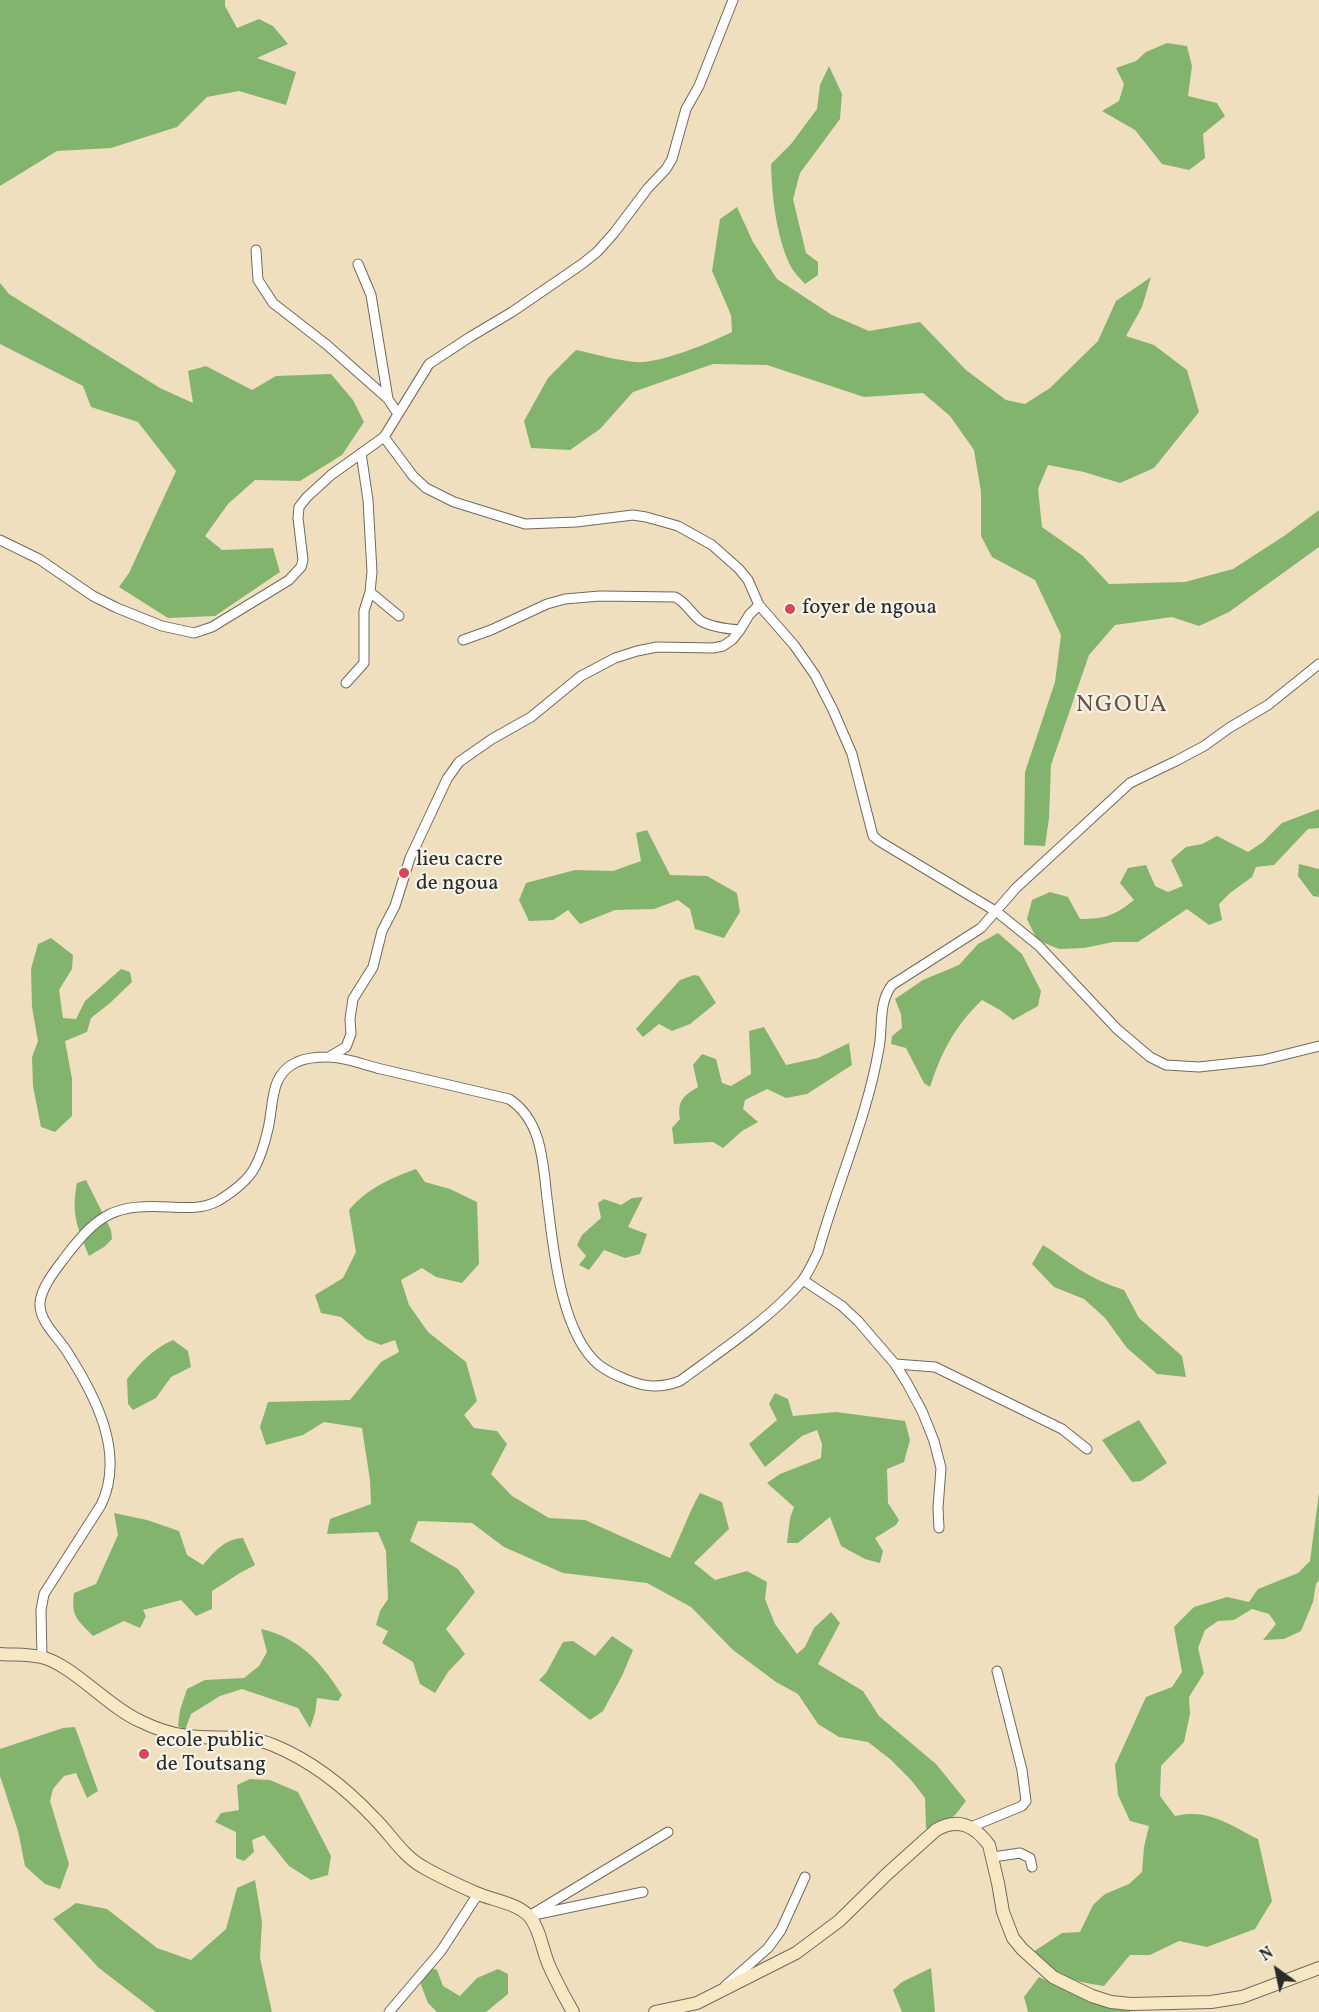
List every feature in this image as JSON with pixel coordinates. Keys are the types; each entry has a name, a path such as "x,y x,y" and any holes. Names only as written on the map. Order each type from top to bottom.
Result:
{"street":[{"path":"0,540 39,559 93,596 117,608 162,626 194,633 212,627 296,574 303,560 298,518 299,507 331,475 384,437 429,364 512,312 597,252 666,169 672,159 686,109 699,86 733,0"},
{"path":"256,250 258,280 273,303 327,345 388,399 398,414"},
{"path":"358,264 371,296 388,399"},
{"path":"384,437 413,476 426,488 454,502 525,524 633,515 646,517 693,533 711,545 739,569 748,580 759,605 794,645 815,675 852,754 873,836 997,912 1040,946 1117,1029 1150,1057 1166,1065 1199,1067 1263,1060 1319,1046"},
{"path":"346,683 364,663 364,611 370,592 372,572 368,500 361,453"},
{"path":"370,592 399,616"},
{"path":"463,640 491,630 547,604 591,596 675,597 687,604 700,620 740,630"},
{"path":"42,1657 41,1610 44,1594 101,1506 108,1491 111,1476 107,1434 95,1400 42,1315 40,1302 44,1289 57,1267 97,1220 122,1210 145,1207 202,1207 216,1202 243,1182 254,1169 268,1128 277,1082 284,1070 297,1062 329,1057 346,1047 351,1034 350,1019 353,999 373,966 376,949 395,906 410,858 447,779 459,762 484,743 531,717 581,676 607,662 637,651 657,647 713,648 723,646 732,640 749,615 759,605"},
{"path":"329,1057 509,1099 520,1106 531,1124 544,1164 556,1259 568,1315 577,1336 598,1364 615,1375 649,1387 665,1387 680,1381 768,1313 803,1280 818,1252 863,1113 879,1048 884,1000 886,992 892,985 981,928 1016,888 1130,783 1204,746 1268,705 1319,664"},
{"path":"803,1280 842,1306 858,1321 895,1364 922,1411 934,1441 941,1468 939,1528"},
{"path":"895,1364 935,1367 1062,1429 1088,1449"},
{"path":"0,1654 42,1657 59,1665 120,1710 160,1729 188,1736 244,1738 270,1744 295,1755 345,1790 375,1819 400,1848 420,1865 529,1916 541,1940 556,1981 573,2012"},
{"path":"971,1827 1022,1806 1026,1801 1022,1770 997,1671"},
{"path":"655,2012 696,2003 787,1958 839,1921 936,1830 951,1824 971,1827 981,1834 989,1845 1002,1912 1013,1938 1022,1949 1053,1977 1092,1996 1111,2002 1131,2004 1211,2002 1242,1997 1319,1968"},
{"path":"529,1916 668,1832"},
{"path":"993,1857 1020,1853 1030,1858 1032,1867"},
{"path":"719,1992 768,1948 781,1930 805,1877"},
{"path":"529,1916 643,1892"},
{"path":"389,2012 441,1951 478,1894"}],"green space":[{"path":"0,0 225,0 225,6 237,28 259,19 273,26 288,44 257,58 296,72 286,105 239,91 207,97 177,127 111,148 57,151 0,186"},
{"path":"1167,43 1187,46 1192,66 1188,96 1217,103 1225,116 1203,134 1205,158 1189,170 1162,164 1135,130 1102,111 1119,101 1124,84 1116,68 1136,61 1146,52"},
{"path":"829,66 842,94 840,119 800,173 793,199 806,253 818,262 818,275 805,284 791,268 781,241 774,203 771,164 791,144 817,109 820,85"},
{"path":"737,207 753,242 777,279 832,315 869,331 920,322 966,370 1006,400 1025,404 1050,388 1098,341 1116,301 1151,277 1142,307 1126,336 1154,345 1187,370 1199,412 1154,468 1120,483 1084,472 1048,465 1038,489 1042,527 1083,556 1109,584 1185,582 1233,569 1319,510 1319,547 1229,612 1199,626 1172,617 1115,625 1089,655 1051,765 1049,818 1045,846 1024,845 1025,772 1055,682 1061,635 1035,580 992,557 981,536 981,492 974,450 950,416 923,393 864,397 767,365 713,364 633,392 600,429 570,450 531,448 524,421 548,378 576,350 620,360 645,362 684,352 732,332 731,315 712,271 720,219"},
{"path":"0,283 9,294 160,388 193,403 188,371 206,366 252,390 276,376 331,374 353,400 364,422 342,455 300,481 255,480 228,504 205,536 222,550 273,548 280,572 215,616 168,618 119,587 129,573 176,471 138,422 91,407 83,386 0,344"},
{"path":"1319,809 1319,828 1308,829 1274,865 1256,867 1252,877 1219,904 1222,920 1209,925 1187,909 1138,942 1113,942 1084,948 1059,949 1037,940 1027,919 1032,900 1050,892 1068,897 1080,919 1109,915 1121,910 1134,900 1120,883 1128,868 1146,865 1155,886 1168,892 1183,886 1171,860 1186,847 1202,844 1217,836 1248,852 1263,842 1282,823"},
{"path":"647,830 670,875 707,876 737,893 740,912 724,938 695,929 690,909 678,900 654,909 615,910 580,924 568,910 553,920 529,921 519,900 526,883 575,870 613,871 641,861 636,833"},
{"path":"1299,864 1319,869 1319,897 1313,896 1298,876"},
{"path":"998,933 1022,954 1041,991 1038,1006 1013,1020 982,1000 950,1040 930,1087 924,1083 906,1048 891,1044 892,1036 902,1028 901,1014 895,999 923,980 959,965 978,944"},
{"path":"51,938 73,955 72,969 59,990 63,1018 76,1019 85,1001 121,969 130,972 132,982 91,1018 87,1032 65,1041 72,1079 72,1116 55,1132 41,1127 33,1086 32,1057 38,1041 32,1007 31,969 38,944"},
{"path":"694,975 699,976 716,1003 690,1024 672,1031 659,1024 643,1037 636,1029 680,980"},
{"path":"764,1027 786,1065 818,1058 849,1043 852,1065 807,1094 786,1098 767,1089 745,1100 743,1109 758,1122 742,1131 723,1148 713,1142 674,1144 672,1128 680,1119 680,1103 688,1093 698,1087 693,1065 702,1054 716,1059 722,1083 731,1086 751,1074 749,1031"},
{"path":"416,1169 425,1182 450,1189 477,1202 479,1264 462,1283 436,1277 422,1268 401,1280 409,1305 428,1332 466,1362 477,1401 464,1415 474,1428 497,1431 507,1444 491,1474 512,1496 549,1518 585,1520 670,1558 700,1493 722,1502 729,1529 694,1563 715,1580 747,1571 767,1582 765,1599 775,1624 797,1654 805,1647 814,1628 831,1612 840,1623 818,1664 863,1691 879,1716 936,1764 966,1801 956,1814 935,1831 926,1828 925,1798 890,1759 868,1742 839,1737 818,1724 798,1694 776,1682 733,1650 691,1607 647,1583 563,1573 504,1547 472,1523 418,1521 410,1541 458,1569 475,1592 446,1629 465,1654 448,1672 435,1693 420,1684 413,1662 382,1643 388,1631 376,1625 380,1611 388,1599 386,1551 378,1532 327,1534 330,1519 371,1504 370,1480 362,1428 324,1422 303,1435 266,1445 260,1427 268,1402 350,1400 381,1362 399,1352 395,1340 381,1345 366,1339 341,1317 321,1313 315,1295 343,1278 356,1252 349,1210 379,1185"},
{"path":"86,1180 111,1230 112,1239 89,1256 78,1228 75,1212 77,1183"},
{"path":"643,1197 628,1227 647,1234 640,1254 625,1258 604,1250 589,1270 579,1265 586,1256 577,1245 582,1235 601,1218 598,1203 604,1199 621,1205 632,1198"},
{"path":"1043,1245 1077,1268 1124,1290 1139,1318 1182,1356 1186,1377 1157,1374 1127,1348 1105,1318 1084,1299 1054,1287 1032,1264"},
{"path":"173,1340 188,1351 191,1367 171,1377 156,1398 133,1410 128,1404 127,1379 148,1356"},
{"path":"775,1393 788,1399 793,1416 836,1412 905,1421 910,1440 904,1462 887,1469 888,1503 899,1520 896,1525 875,1538 883,1551 880,1563 865,1559 841,1546 830,1517 798,1543 787,1543 790,1518 794,1507 767,1483 780,1474 821,1458 822,1444 817,1430 802,1436 765,1467 749,1444 777,1420 769,1404"},
{"path":"1139,1420 1167,1463 1141,1481 1132,1482 1102,1440"},
{"path":"1319,1493 1319,1580 1301,1631 1284,1639 1263,1640 1276,1624 1269,1614 1252,1609 1234,1620 1218,1621 1205,1630 1198,1648 1204,1673 1189,1697 1190,1714 1184,1742 1161,1766 1160,1796 1175,1816 1198,1814 1208,1816 1228,1823 1258,1839 1272,1901 1255,1929 1207,1947 1179,1941 1150,1955 1130,1955 1104,1986 1065,1976 1033,1952 1062,1933 1080,1932 1093,1905 1105,1894 1129,1884 1142,1872 1149,1826 1130,1821 1118,1795 1115,1765 1146,1697 1172,1687 1182,1672 1174,1627 1194,1607 1227,1597 1249,1602 1258,1589 1298,1573 1310,1561"},
{"path":"114,1513 147,1520 179,1531 187,1555 203,1565 226,1543 243,1538 255,1565 212,1591 212,1609 196,1616 181,1600 143,1610 146,1616 140,1628 124,1621 93,1636 74,1613 74,1593 96,1584 118,1535"},
{"path":"261,1629 287,1638 308,1653 326,1672 342,1695 338,1701 317,1698 310,1728 298,1708 242,1689 220,1696 191,1714 185,1730 178,1726 180,1710 187,1689 205,1680 244,1678 259,1666 267,1652"},
{"path":"612,1636 633,1650 603,1711 590,1720 539,1680 546,1673 563,1642 573,1641 595,1656"},
{"path":"75,1727 98,1791 87,1798 76,1773 64,1776 53,1789 50,1801 69,1864 60,1889 45,1884 25,1866 18,1831 0,1776 0,1749 63,1728"},
{"path":"250,1779 270,1780 298,1792 331,1856 328,1875 311,1880 289,1866 264,1835 252,1840 254,1852 244,1861 236,1858 236,1832 215,1822 221,1813 239,1810 237,1785"},
{"path":"255,1880 262,1922 260,1958 272,2012 156,2012 99,1968 53,1919 76,1903 107,1909 157,1948 191,1960 226,1929 237,1888"},
{"path":"429,1967 437,1970 443,1986 460,1996 477,1978 498,1969 508,1974 508,1994 486,2012 437,2012 428,2003 420,1982"},
{"path":"931,1968 935,2012 902,2012 893,1990 902,1982"},
{"path":"1039,1977 1088,2000 1117,2005 1130,2012 1028,2012 1024,1997"}],"place":[{"name":"foyer de ngoua","path":"790,609"},
{"name":"lieu cacre de ngoua","path":"404,873"},
{"name":"ecole public de Toutsang","path":"144,1754"}],"district":[{"name":"NGOUA","path":"1122,707"}]}
